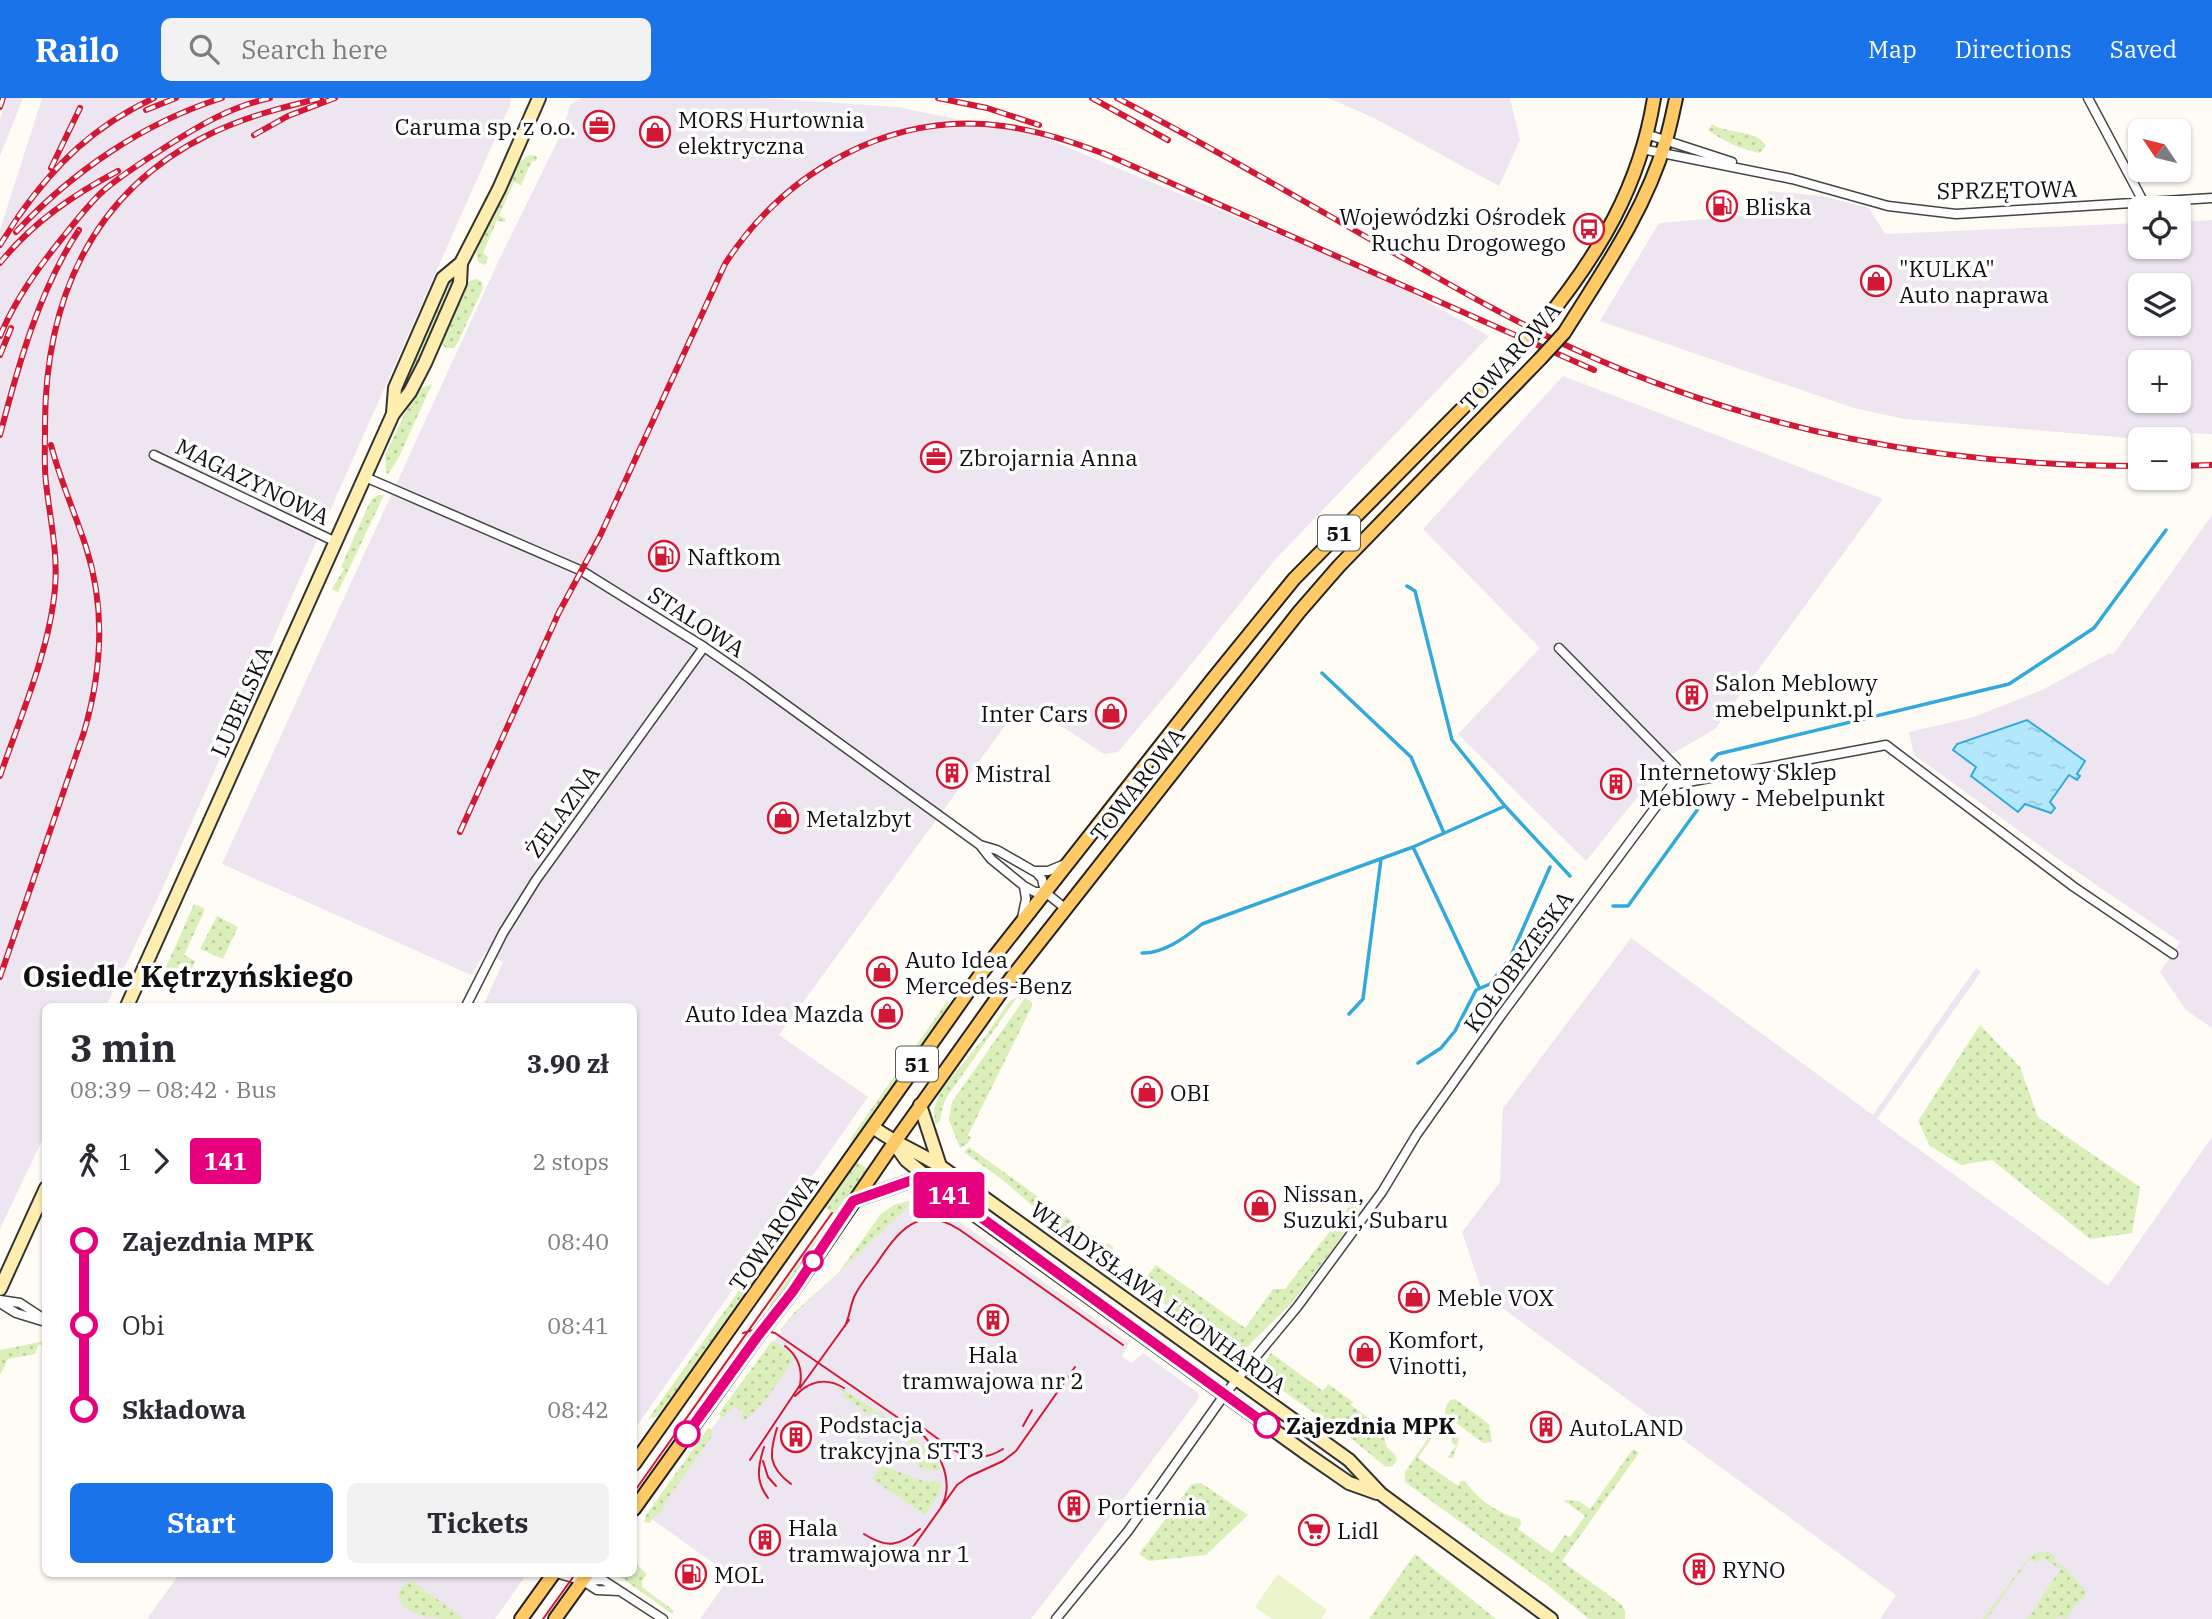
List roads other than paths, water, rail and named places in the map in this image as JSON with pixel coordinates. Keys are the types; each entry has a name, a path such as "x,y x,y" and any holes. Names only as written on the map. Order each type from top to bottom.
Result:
{"main road":[{"name":"LUBELSKA","path":"128,1003 393,414 410,392 425,363 460,283 461,263 499,189 539,98"},
{"name":"TOWAROWA","path":"637,1460 980,975 1272,605 1318,554 1521,349 1575,283 1601,245 1622,202 1642,149 1654,98"},
{"name":"TOWAROWA","path":"637,1505 793,1291 853,1201 1012,977 1318,589 1564,332 1597,284 1651,181 1666,139 1676,98"},
{"path":"1398,473 1406,472 1412,477 1413,487 1409,494"},
{"path":"920,1105 940,1166"},
{"name":"WŁADYSŁAWA LEONHARDA","path":"873,1127 894,1143 906,1160 924,1176 1225,1394 1349,1483 1381,1494"},
{"name":"WŁADYSŁAWA LEONHARDA","path":"894,1143 914,1149 940,1166 1349,1460 1381,1494 1551,1619"},
{"path":"853,1201 924,1176"},
{"path":"0,1289 42,1197"},
{"path":"521,1619 552,1577"},
{"path":"555,1619 585,1577"}],"street":[{"path":"2088,98 2140,196"},
{"name":"SPRZĘTOWA","path":"1646,134 1765,173 1888,206 1956,214 2128,204"},
{"name":"SPRZĘTOWA","path":"1642,149 1765,173"},
{"name":"SPRZĘTOWA","path":"2191,200 2212,198"},
{"name":"MAGAZYNOWA","path":"154,455 336,542"},
{"name":"STALOWA","path":"365,477 578,569 704,647 980,845 991,859 1024,886 1035,892 1045,892"},
{"name":"ŻELAZNA","path":"468,1003 503,933 536,880 704,647"},
{"path":"1559,648 1676,767 1672,785 1886,745 2074,887 2173,954"},
{"name":"KOŁOBRZESKA","path":"1056,1619 1128,1531 1225,1394 1297,1306 1382,1192 1416,1134 1672,785"},
{"name":"STALOWA","path":"980,845 997,850 1034,871 1042,879 1045,892 1066,909"},
{"path":"1034,871 1054,869 1070,860"},
{"path":"1021,922 1025,904 1024,886"},
{"path":"0,1301 20,1303 42,1318"},
{"path":"585,1577 597,1590 619,1591 663,1619"}],"water":[{"path":"2027,720 2085,761 2077,774 2080,776 2077,780 2069,775 2050,802 2055,808 2051,813 2025,804 2018,812 1971,776 1976,767 1953,750 1957,744"}],"waterway":[{"path":"1712,760 1718,754 2009,684 2094,628 2166,530"},
{"path":"1407,586 1415,591 1452,740 1505,806"},
{"path":"1322,673 1411,757 1444,833"},
{"path":"1613,906 1628,906 1708,795"},
{"path":"1142,953 1166,948 1202,924 1413,847 1505,806 1570,876"},
{"path":"1413,847 1479,987"},
{"path":"1349,1014 1363,999 1381,859"},
{"path":"1418,1063 1441,1048 1455,1031 1476,990 1490,984 1510,958 1550,867"}],"tram line":[{"path":"637,1488 832,1213"},
{"path":"845,1326 857,1291 893,1241 911,1224 933,1219 946,1222 960,1230 1123,1345"},
{"path":"800,1388 849,1320"},
{"path":"743,1333 757,1329 775,1333 923,1435 944,1469 947,1488 941,1507"},
{"path":"750,1460 800,1385 798,1363 785,1346"},
{"path":"901,1564 957,1485 1003,1461 1016,1451 1075,1367"},
{"path":"795,1396 818,1382 831,1382 844,1388"},
{"path":"1023,1426 1032,1410"},
{"path":"777,1428 772,1459 778,1472 791,1484"},
{"path":"923,1428 952,1449 970,1457 991,1455 1003,1449"},
{"path":"764,1447 759,1473 761,1486 768,1498"},
{"path":"763,1461 768,1477 776,1486"},
{"path":"864,1534 880,1542 893,1543 906,1539 920,1529"},
{"path":"860,1561 885,1561 907,1548"},
{"path":"868,1550 881,1554 895,1553"},
{"path":"543,1619 573,1577"}],"railway":[{"path":"0,107 3,98"},
{"path":"18,217 47,180 78,148 113,121 154,98"},
{"path":"146,110 176,98"},
{"path":"16,232 61,189 110,152 164,121 222,98"},
{"path":"0,336 20,296 36,272 77,219 102,192 132,169 202,125 228,112 270,98"},
{"path":"0,776 33,683 52,611 55,561 45,470 47,383 53,338 65,296 82,256 105,220 133,187 168,158 237,122 321,98"},
{"path":"254,135 288,116 335,98"},
{"path":"938,98 987,108 1039,125"},
{"path":"1092,98 1168,140"},
{"path":"1117,98 1509,317 1642,378 1711,402 1851,439 1921,451 1993,459 2128,466"},
{"path":"51,168 80,108"},
{"path":"557,616 600,536 725,264 750,231 778,201 844,154 921,128 961,124 1003,126 1059,138 1112,157"},
{"path":"1103,153 1594,370"},
{"path":"0,263 26,235 54,211 118,171"},
{"path":"0,245 16,220"},
{"path":"0,435 22,356 41,303 79,230"},
{"path":"0,355 11,328"},
{"path":"0,977 84,732 98,663 97,593 86,547 51,445"},
{"path":"2191,466 2212,465"},
{"path":"460,832 560,610"}],"place":[{"name":"Caruma sp. z o.o.","path":"599,126"},
{"name":"MORS Hurtownia elektryczna","path":"655,132"},
{"name":"Bliska","path":"1722,206"},
{"name":"Wojewódzki Ośrodek Ruchu Drogowego","path":"1589,229"},
{"name":"\"KULKA\" Auto naprawa","path":"1876,281"},
{"name":"Zbrojarnia Anna","path":"936,457"},
{"name":"Naftkom","path":"664,556"},
{"name":"Salon Meblowy mebelpunkt.pl","path":"1692,695"},
{"name":"Inter Cars","path":"1111,713"},
{"name":"Mistral","path":"952,773"},
{"name":"Internetowy Sklep Meblowy - Mebelpunkt","path":"1616,784"},
{"name":"Metalzbyt","path":"783,818"},
{"name":"Auto Idea Mercedes-Benz","path":"882,972"},
{"name":"Auto Idea Mazda","path":"887,1013"},
{"name":"OBI","path":"1147,1092"},
{"name":"Nissan, Suzuki, Subaru","path":"1260,1206"},
{"name":"Meble VOX","path":"1414,1297"},
{"name":"Hala tramwajowa nr 2","path":"993,1320"},
{"name":"Komfort, Vinotti,","path":"1365,1352"},
{"name":"Zajezdnia MPK","path":"1267,1425"},
{"name":"AutoLAND","path":"1546,1427"},
{"name":"Podstacja trakcyjna STT3","path":"796,1437"},
{"name":"Portiernia","path":"1074,1506"},
{"name":"Lidl","path":"1314,1530"},
{"name":"Hala tramwajowa nr 1","path":"765,1540"},
{"name":"RYNO","path":"1699,1569"},
{"name":"MOL","path":"691,1574"}],"district":[{"name":"Osiedle Kętrzyńskiego","path":"188,975"}]}
